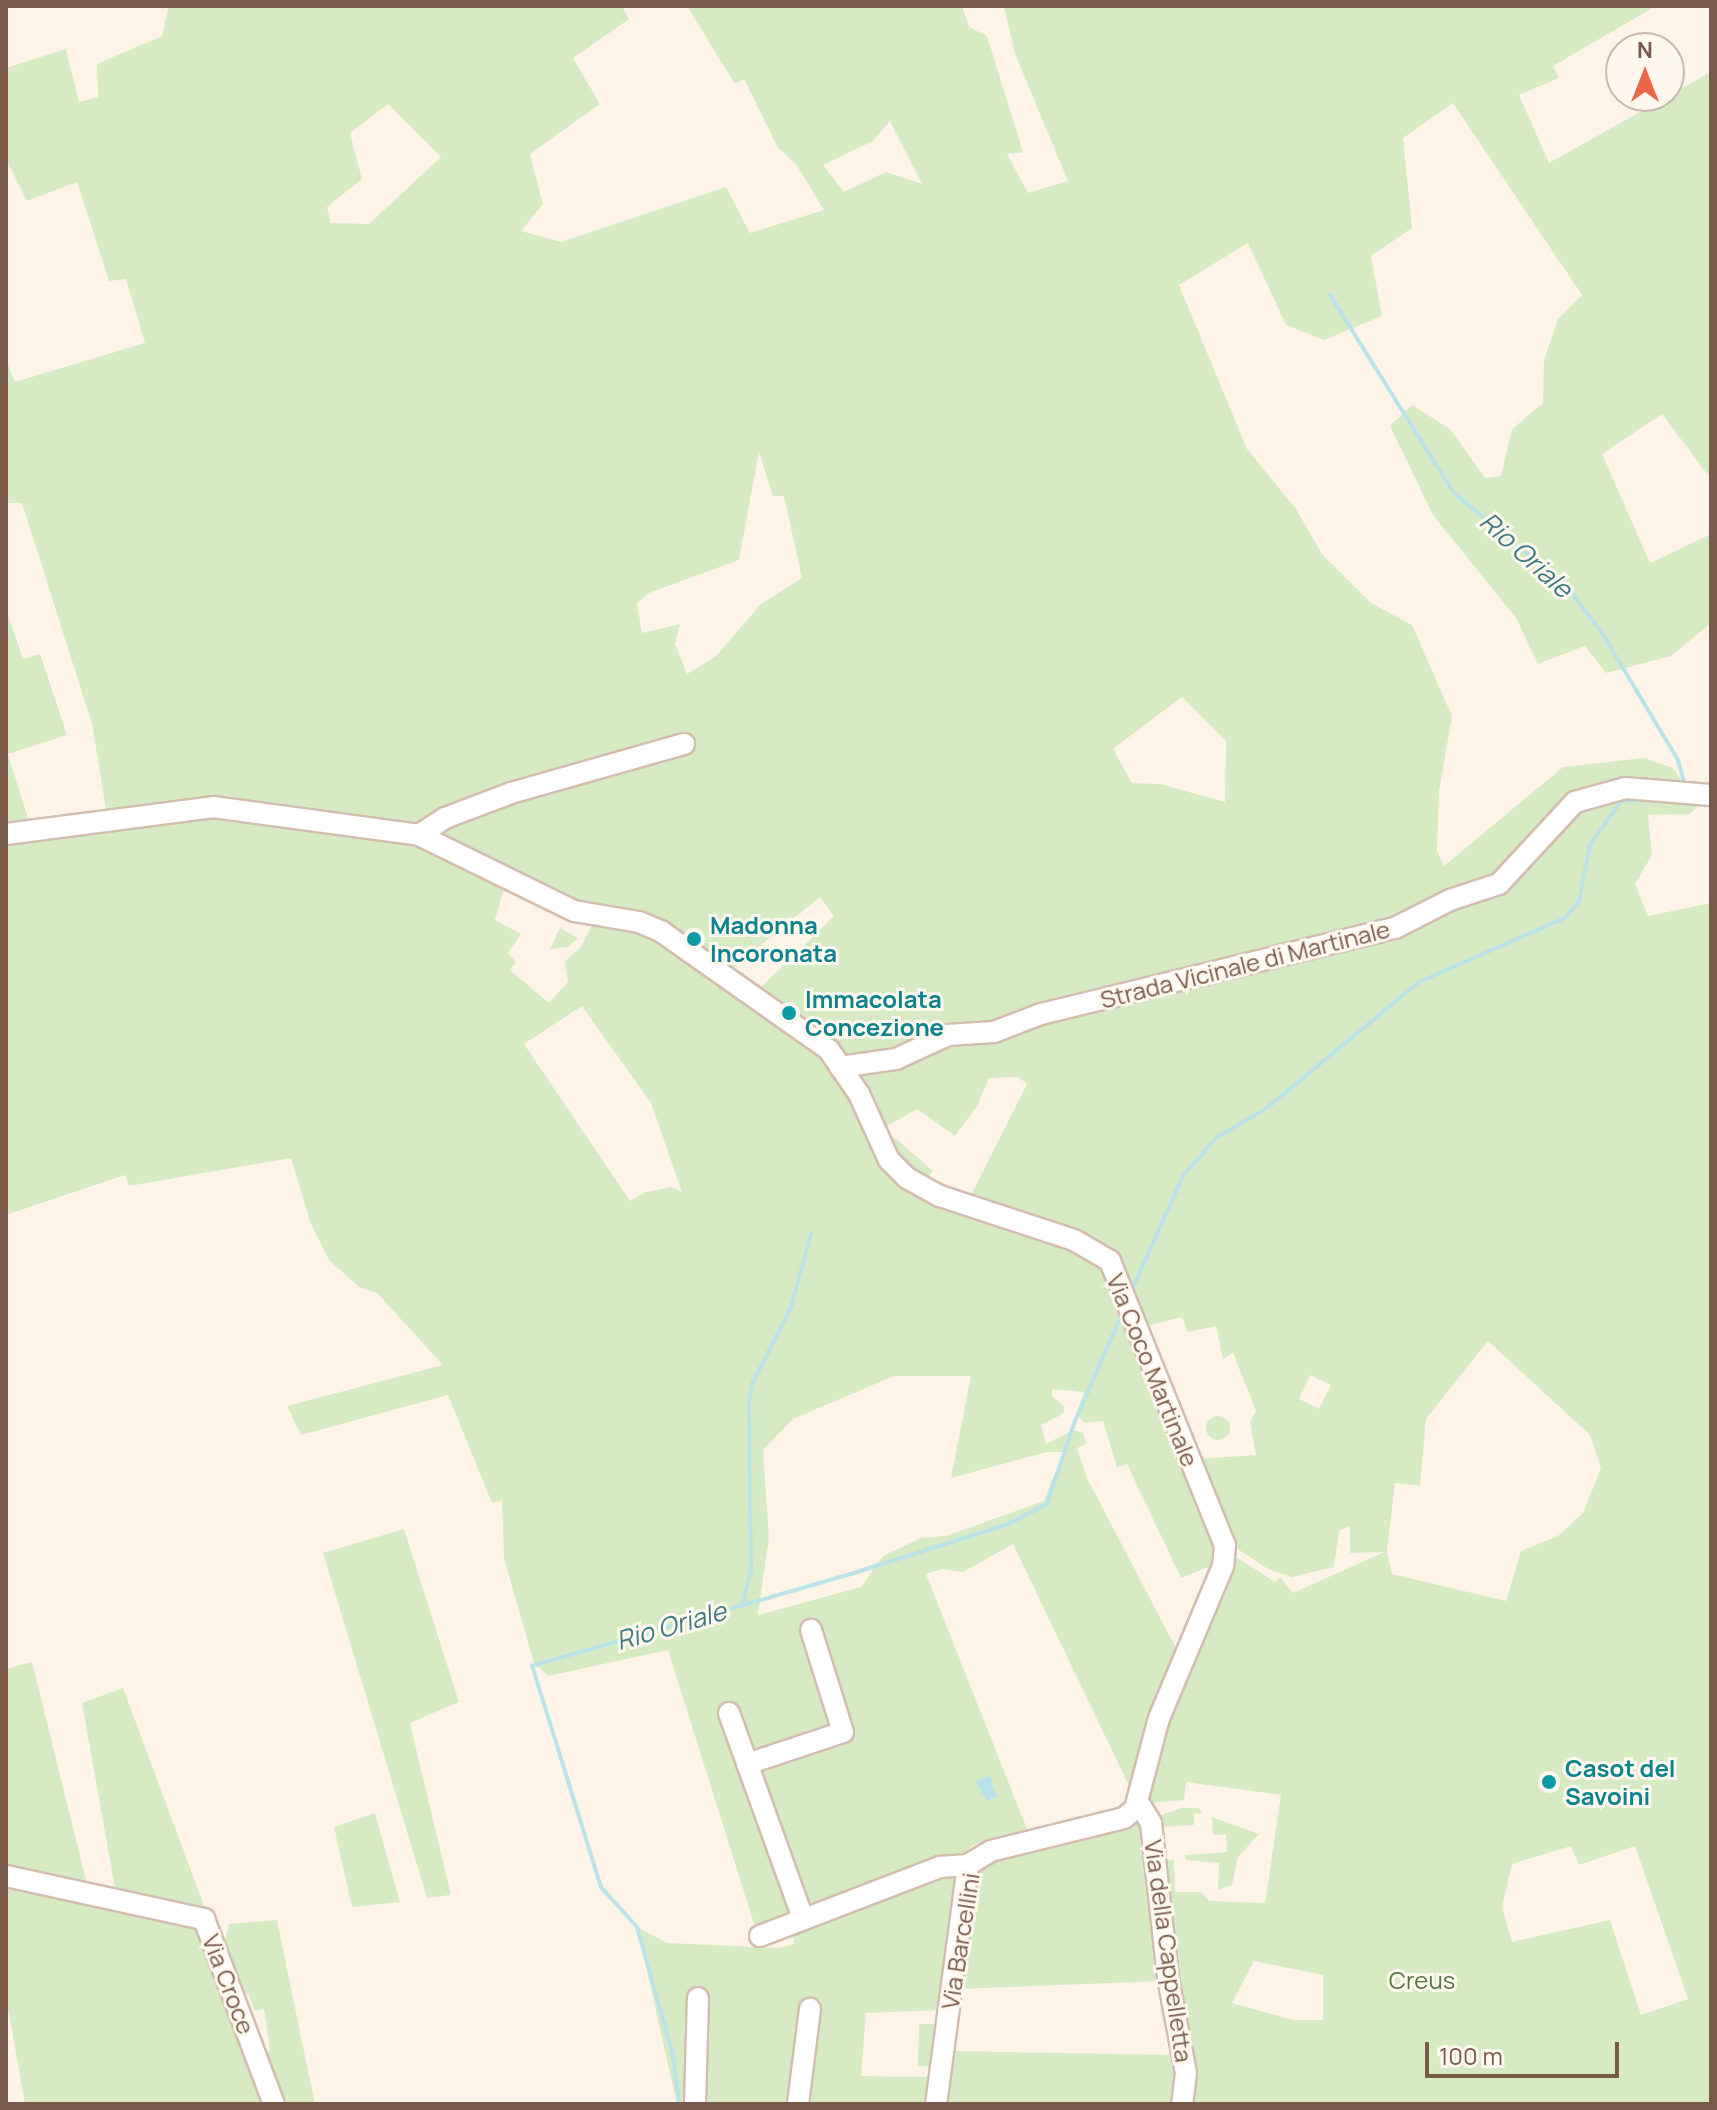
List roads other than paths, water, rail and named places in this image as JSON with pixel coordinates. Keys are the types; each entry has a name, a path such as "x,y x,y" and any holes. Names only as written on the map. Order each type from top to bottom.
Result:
{"street":[{"path":"419,835 445,818 511,793 684,744"},
{"name":"Strada Vicinale di Martinale","path":"840,1067 896,1059 948,1035 994,1032 1041,1014 1395,928 1450,900 1499,884 1575,802 1625,788 1711,795"},
{"name":"Via Coco Martinale","path":"6,834 213,807 419,835 574,911 662,932 829,1050 889,1160 907,1178 940,1196 1095,1251 1110,1261 1225,1545 1215,1587 1159,1718 1138,1802"},
{"path":"747,1764 843,1732 811,1630"},
{"path":"729,1713 802,1916"},
{"name":"Via Barcellini","path":"936,2104 968,1865 991,1851 1124,1818 1138,1802"},
{"name":"Via della Cappelletta","path":"1138,1802 1151,1823 1168,1978 1186,2073 1182,2104"},
{"path":"760,1936 802,1916 940,1867 968,1865"},
{"name":"Via Croce","path":"6,1876 204,1919 274,2104"},
{"path":"695,2104 698,1998"},
{"path":"798,2104 810,2009"}],"water":[{"path":"990,1776 997,1797 987,1801 975,1781"}],"waterway":[{"name":"Rio Oriale","path":"1330,295 1453,492 1568,588 1602,633 1678,760 1685,786"},
{"name":"Rio Oriale","path":"1268,1107 1419,982 1565,918 1579,901 1590,845 1621,801 1642,800"},
{"name":"Rio Oriale","path":"1130,1294 1183,1176 1216,1138 1265,1109"},
{"path":"742,1606 751,1571 749,1404 753,1382 791,1307 811,1234"},
{"name":"Rio Oriale","path":"679,2104 673,2055 637,1927 601,1887 532,1666 857,1572 1008,1524 1047,1504 1075,1421 1122,1314"}],"place":[{"name":"Madonna Incoronata","path":"694,939"},
{"name":"Immacolata Concezione","path":"789,1013"},
{"name":"Casot del Savoini","path":"1549,1782"}],"park label":[{"name":"Creus","path":"1422,1980"}]}
